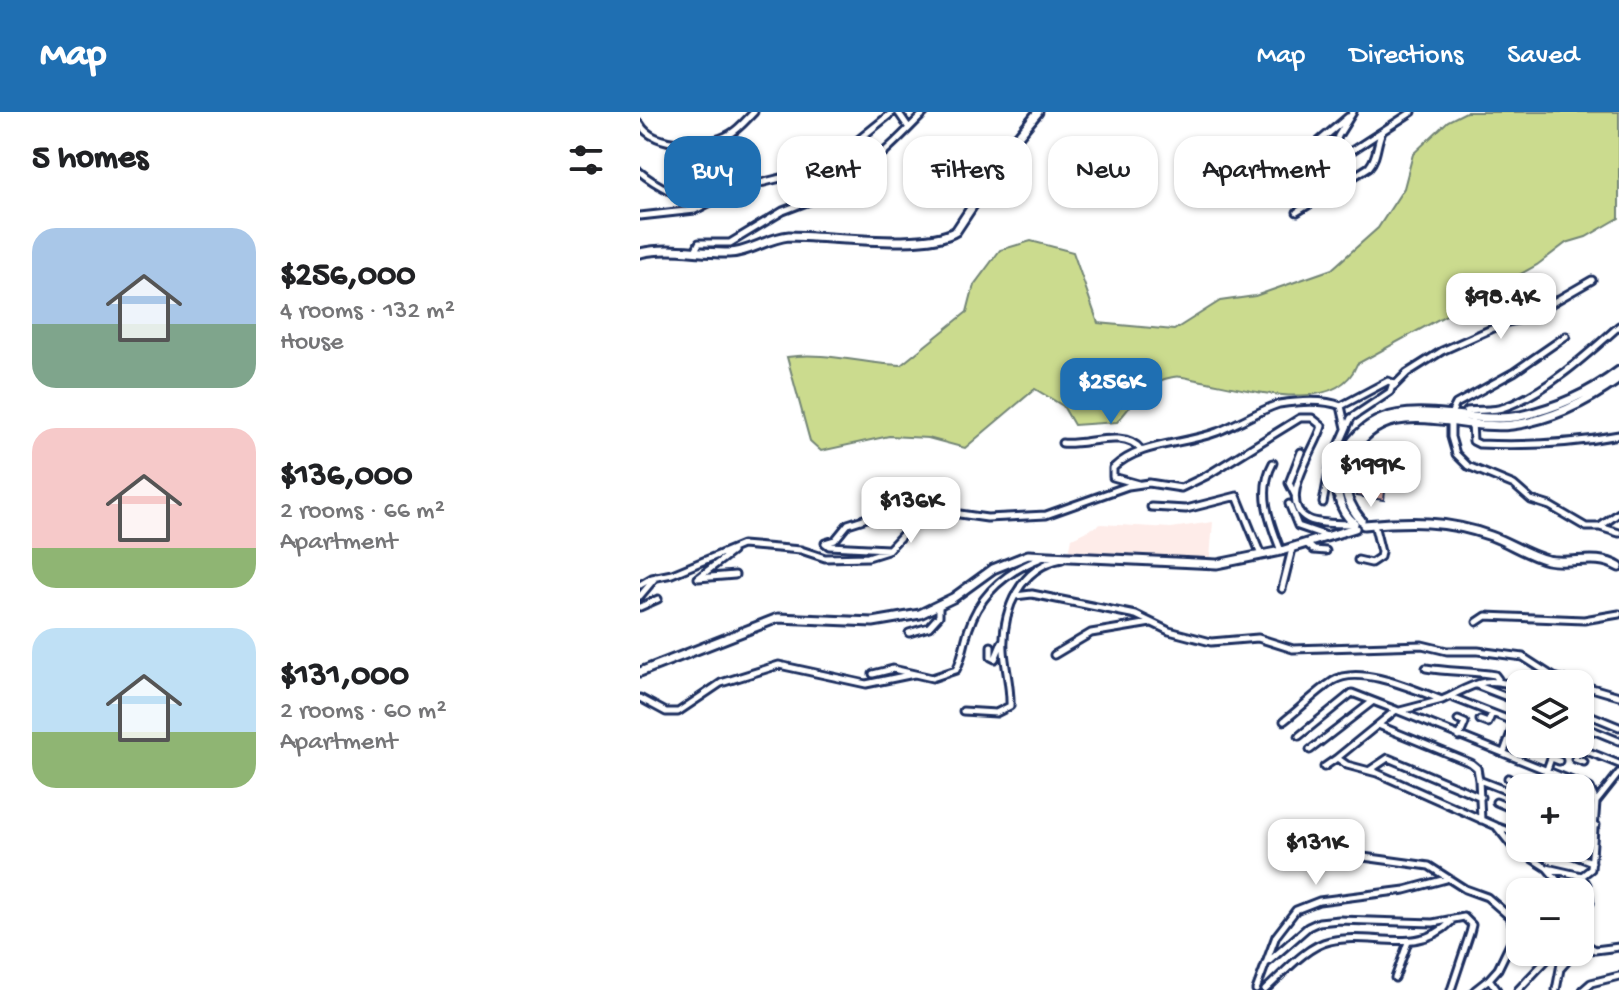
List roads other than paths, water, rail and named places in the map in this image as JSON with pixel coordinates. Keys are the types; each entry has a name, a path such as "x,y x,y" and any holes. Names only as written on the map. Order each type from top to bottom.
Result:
{"main road":[{"path":"640,253 741,252 773,237 789,236 889,241 947,237 956,231 993,175 1001,157 1038,112"},
{"path":"1473,420 1503,418 1546,409 1587,392 1619,371"},
{"path":"1358,524 1346,515 1340,503 1334,467 1352,440 1374,422 1410,413 1501,426 1535,421 1572,408 1619,379"},
{"path":"1358,524 1347,500 1344,476 1348,461 1364,436 1375,428 1399,420 1451,418"},
{"path":"640,672 778,618 873,622 904,619 939,606 993,569 1017,558 1048,556 1217,564 1317,542 1358,524 1412,521 1442,523 1494,537 1545,560 1597,560 1619,567"}],"street":[{"path":"640,124 644,131 657,139 694,142 732,134 754,112"},
{"path":"864,136 895,112 909,128"},
{"path":"887,151 925,112"},
{"path":"1353,113 1338,136 1333,153 1350,152 1412,112"},
{"path":"1326,136 1353,113"},
{"path":"1297,212 1369,167 1374,161 1376,143 1383,131"},
{"path":"640,172 664,190"},
{"path":"640,216 673,215 699,208"},
{"path":"695,251 699,243 738,240 791,208"},
{"path":"1323,503 1351,418 1381,398 1407,373 1442,351 1507,322 1526,318 1592,280"},
{"path":"1462,419 1472,410 1505,407 1523,398 1564,372 1619,326"},
{"path":"1566,336 1514,372 1456,404 1451,418 1456,454 1468,466 1514,485 1531,500 1550,506 1586,527 1600,527 1619,533"},
{"path":"1341,406 1388,381 1394,386"},
{"path":"1295,496 1322,426 1312,418 1300,418 1181,488 1139,484 1113,477 1113,468 1121,459 1141,450 1168,447 1217,433 1276,404 1332,402 1341,406"},
{"path":"1341,406 1346,429"},
{"path":"1473,420 1473,441 1479,444 1538,446 1579,443 1619,435"},
{"path":"1062,443 1120,439 1130,440 1141,450"},
{"path":"1301,452 1289,483 1300,512 1308,519 1358,524"},
{"path":"1273,463 1267,477 1266,511 1281,551"},
{"path":"640,585 742,545 801,550 825,558 868,557 889,549 923,513 939,511 987,518 1046,515 1100,494 1139,484"},
{"path":"1151,507 1186,509 1237,496 1262,556"},
{"path":"889,549 863,550 825,543 835,540 848,524 870,517 893,501"},
{"path":"1289,504 1298,526 1332,537"},
{"path":"1600,527 1619,513"},
{"path":"1358,560 1371,563 1380,557 1374,524"},
{"path":"1314,532 1317,542"},
{"path":"1307,544 1314,550 1326,551"},
{"path":"735,575 698,578 742,545"},
{"path":"1282,589 1292,549"},
{"path":"873,674 893,669 932,678 956,670 970,624 994,588 1017,567 1048,556"},
{"path":"963,711 996,713 1010,706 1004,624 1022,581 1047,562 1067,558"},
{"path":"640,596 657,577"},
{"path":"1015,596 1048,597 1136,615 1211,642 1258,638 1293,649 1422,645 1447,651 1478,651 1523,657 1554,677 1619,696"},
{"path":"640,607 658,599"},
{"path":"909,633 929,627 939,616 939,606"},
{"path":"1477,622 1482,616 1584,620 1619,614"},
{"path":"1054,655 1091,633 1152,623"},
{"path":"991,646 991,657 995,659 1004,637"},
{"path":"640,698 666,712 678,712 721,683 779,665 866,684 914,674"},
{"path":"1426,668 1446,672 1469,670 1495,675 1506,682"},
{"path":"1284,721 1334,680 1354,675 1399,684 1442,700"},
{"path":"1324,767 1397,711 1442,700 1475,684 1498,679"},
{"path":"1475,684 1506,696"},
{"path":"1299,736 1352,693 1590,788 1596,802 1594,844"},
{"path":"1450,696 1506,718"},
{"path":"1310,750 1373,701"},
{"path":"1480,720 1488,723 1492,713"},
{"path":"1594,717 1619,727"},
{"path":"1458,720 1465,723 1459,737"},
{"path":"1378,725 1477,768 1481,820"},
{"path":"1594,731 1619,741"},
{"path":"1504,752 1506,748"},
{"path":"1594,754 1619,764"},
{"path":"1337,758 1347,765 1369,771 1506,830"},
{"path":"1369,771 1388,758 1481,797"},
{"path":"1545,774 1551,758 1559,761"},
{"path":"1575,758 1584,762"},
{"path":"1596,802 1619,773"},
{"path":"1479,780 1506,791"},
{"path":"1496,802 1506,806"},
{"path":"1496,826 1512,846 1547,868 1556,878"},
{"path":"1356,856 1429,866 1487,897 1514,924 1515,934 1498,969 1475,990"},
{"path":"1580,878 1591,869 1592,862"},
{"path":"1547,868 1582,876"},
{"path":"1256,990 1276,936 1296,910 1319,901 1405,890 1447,878"},
{"path":"1265,990 1307,953 1331,941 1409,941 1431,936 1452,921 1464,917 1472,925 1451,990"},
{"path":"1268,962 1308,927 1319,922 1452,921"},
{"path":"1395,978 1405,944 1409,941"},
{"path":"1594,950 1619,947"},
{"path":"1518,990 1554,952 1562,957 1556,990"},
{"path":"1560,969 1563,966"},
{"path":"1583,990 1591,983 1619,976"},
{"path":"1489,979 1497,990"}]}
